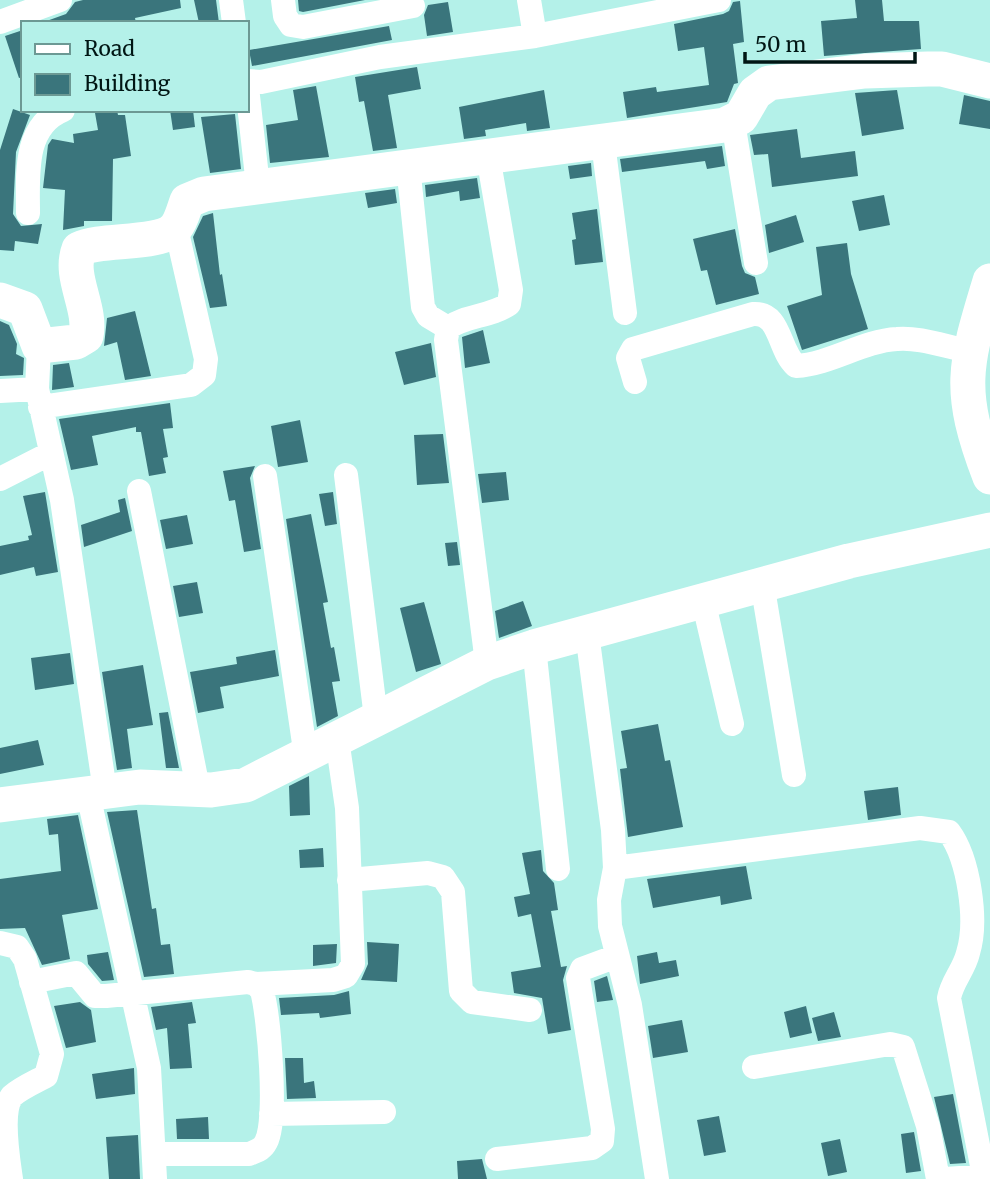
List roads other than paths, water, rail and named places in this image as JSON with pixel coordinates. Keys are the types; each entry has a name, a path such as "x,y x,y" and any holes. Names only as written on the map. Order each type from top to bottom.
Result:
{"street":[{"path":"0,22 60,0"},
{"path":"231,0 234,21"},
{"path":"283,0 285,16 291,26 303,27 414,6"},
{"path":"530,0 535,36"},
{"path":"248,84 380,57 535,36 719,0"},
{"path":"0,391 38,398 191,385 204,375 206,359 176,228 187,201 195,196 408,166 603,143 733,122 741,117 755,93 769,83 865,71 928,69 942,69 990,81"},
{"path":"248,93 258,186"},
{"path":"28,213 28,183 36,130 58,112"},
{"path":"733,122 756,263"},
{"path":"603,143 625,313"},
{"path":"487,663 446,340 448,328 457,322 498,311 509,304 511,290 488,156"},
{"path":"408,166 423,307 428,316 448,328"},
{"path":"38,346 76,342 86,336 88,323 74,261 79,249 90,244 164,235 176,228"},
{"path":"990,281 969,351 966,384 970,418 990,477"},
{"path":"0,300 25,309 38,346 38,398 79,601 97,792 153,1093 155,1179"},
{"path":"635,382 628,358 633,349 752,314 763,313 772,320 786,357 796,366 811,365 883,341 900,339 969,351"},
{"path":"0,479 51,453"},
{"path":"346,475 376,718"},
{"path":"265,476 306,757"},
{"path":"139,491 198,788"},
{"path":"0,805 140,787 246,785 306,757 376,718 487,663 534,646 762,583 909,546 990,530"},
{"path":"762,583 794,775"},
{"path":"703,600 733,724"},
{"path":"587,633 607,773 615,869 609,900 617,956 630,1005 657,1179"},
{"path":"534,646 558,869"},
{"path":"31,982 76,973 95,996 248,982 256,984 333,980 346,976 353,964 347,808 337,739"},
{"path":"615,869 920,828 949,832 963,859 972,937 968,957 951,985 949,998 987,1176 945,1179"},
{"path":"349,880 428,873 443,877 453,892 461,991 472,1002 530,1010"},
{"path":"0,943 17,947 25,958 52,1054 51,1066 46,1076 11,1097 5,1104 3,1119 11,1179"},
{"path":"497,1159 592,1148 602,1142 603,1129 578,978 582,969 617,956"},
{"path":"154,1154 248,1154 260,1150 267,1140 271,1114 271,1080 265,1002 256,984"},
{"path":"754,1067 890,1044 903,1047 928,1126 938,1179"},
{"path":"271,1114 384,1111"}]}
